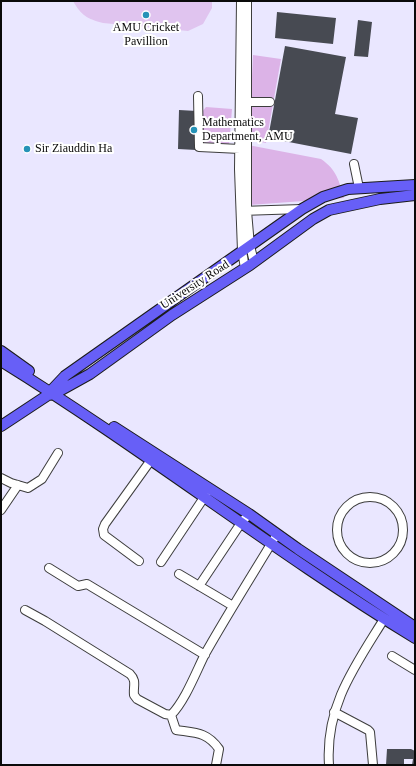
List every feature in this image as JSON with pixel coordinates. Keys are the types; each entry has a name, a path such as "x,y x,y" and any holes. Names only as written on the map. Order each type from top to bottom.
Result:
{"main road":[{"path":"53,392 65,376 305,208 323,197 348,189 415,185"},
{"name":"University Road","path":"1,426 53,392 90,374 172,315 254,262 313,218 329,210 380,199 415,195"},
{"path":"1,351 53,392 151,460 207,493 249,514 274,538 384,619 415,638"},
{"path":"1,361 53,392 207,493 242,523 274,538 415,627"}],"street":[{"path":"241,1 244,211 246,249 244,268"},
{"path":"244,211 239,169 247,1"},
{"path":"198,96 199,147 240,149"},
{"path":"243,101 270,102"},
{"path":"354,164 358,188"},
{"path":"244,211 305,208 313,218"},
{"path":"246,249 254,262"},
{"path":"1,478 28,488 42,479 58,453"},
{"path":"139,561 104,535 103,529 151,460"},
{"path":"1,510 18,485"},
{"path":"161,562 207,493"},
{"path":"365,496 378,497 388,503 400,518 403,524 403,537 398,549 388,558 376,562 363,562 351,557 342,547 338,535 338,522 343,510 353,501 365,496"},
{"path":"199,586 249,514"},
{"path":"170,715 175,711 233,606 274,538"},
{"path":"50,568 78,586 87,584 205,655"},
{"path":"179,574 233,606"},
{"path":"25,610 130,674 134,678 134,695 137,699 165,714 170,715"},
{"path":"329,765 331,726 334,712 349,677 384,619"},
{"path":"392,656 415,670"},
{"path":"334,712 370,732 373,765"},
{"path":"170,715 176,730 201,733 212,740 219,750 218,762 216,765"}],"shaded area":[{"name":"AMU Cricket Pavillion","path":"73,1 212,1 212,8 203,24 188,31 103,23 85,16"},
{"path":"253,55 281,59 266,143 249,140"},
{"path":"206,107 232,109 229,146 205,146 201,142 202,112"},
{"path":"248,145 321,159 331,167 334,172 339,181 344,198 249,205"}],"building":[{"path":"277,12 336,18 333,44 275,38"},
{"path":"358,20 372,22 368,57 354,56"},
{"path":"285,46 346,57 335,114 358,118 351,154 268,138"},
{"name":"Mathematics Department, AMU","path":"179,110 197,111 196,150 178,149"},
{"path":"387,749 411,749 415,751 415,765 412,765 413,759 404,759 404,765 386,765"}],"place":[{"name":"AMU Cricket Pavillion","path":"146,15"},
{"name":"Mathematics Department, AMU","path":"194,130"},
{"name":"Sir Ziauddin Ha","path":"27,149"}]}
